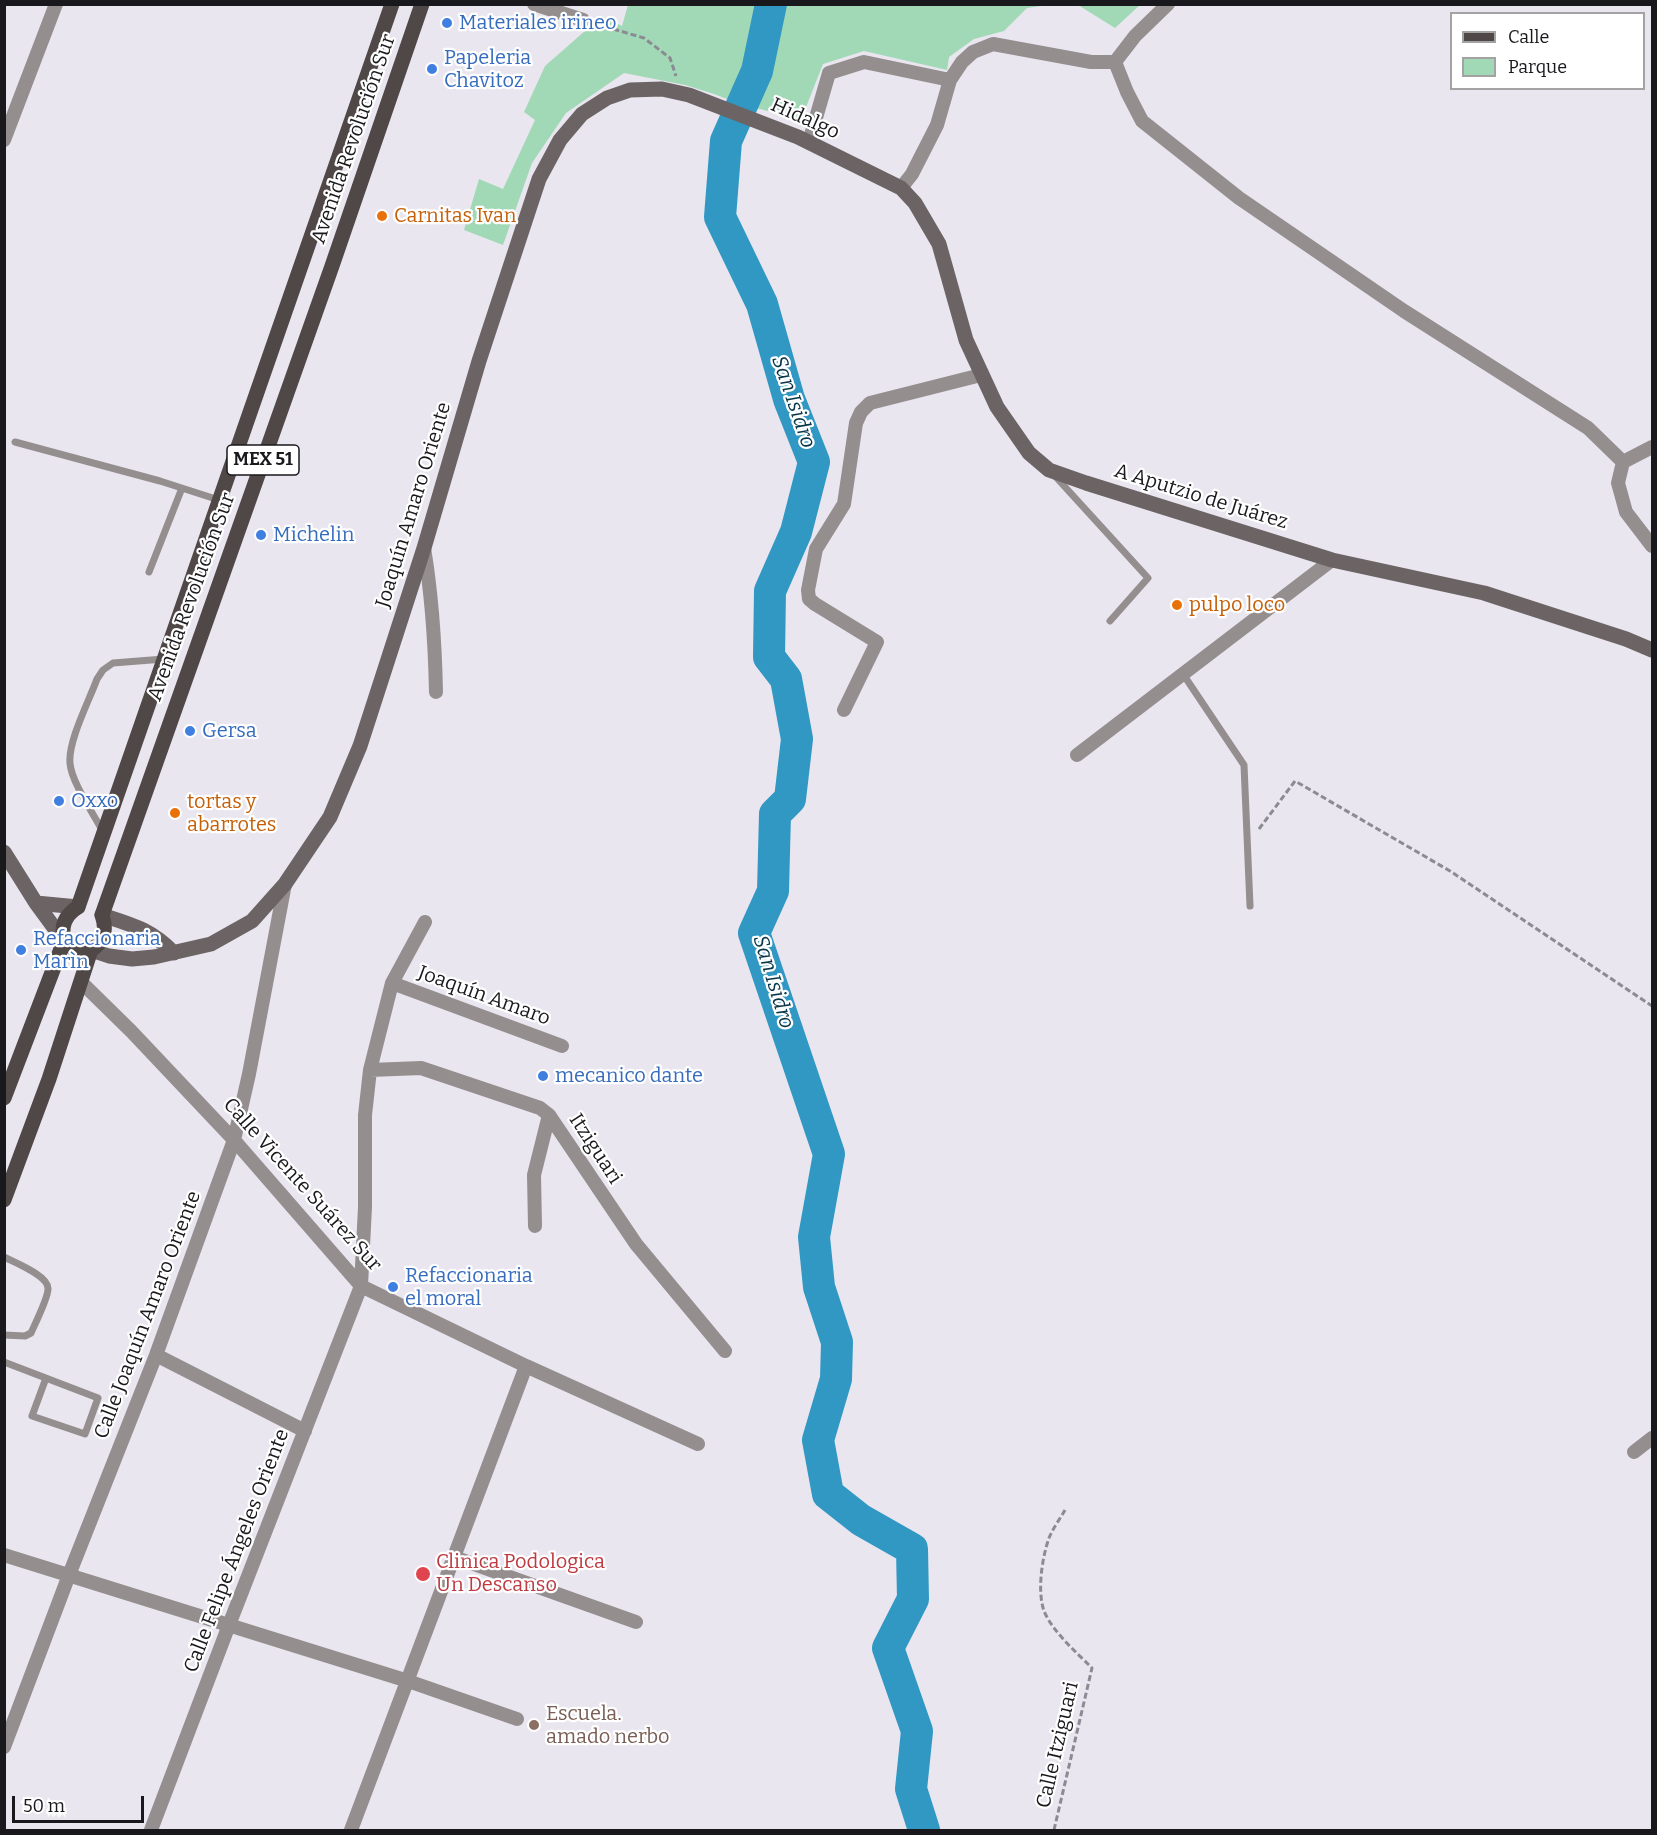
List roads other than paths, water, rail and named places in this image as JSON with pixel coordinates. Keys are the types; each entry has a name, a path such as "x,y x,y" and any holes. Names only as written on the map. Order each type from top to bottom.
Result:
{"main road":[{"name":"Avenida Revolución Sur","path":"4,1098 64,941 65,919 78,907 392,4"},
{"name":"Avenida Revolución Sur","path":"4,1200 49,1079 91,950 100,943 105,931 102,915 332,266 422,4"},
{"path":"78,907 90,908 102,915"},
{"path":"64,941 74,949 91,950"}],"street":[{"path":"4,140 56,4"},
{"path":"534,4 583,20"},
{"path":"1115,62 1165,6"},
{"path":"901,188 912,174 937,125 950,80 962,62 973,52 993,44 1091,62 1115,62"},
{"path":"803,140 829,73 864,62 950,80"},
{"path":"1115,62 1142,121 1239,198 1404,311 1588,428 1623,462"},
{"name":"Joaquín Amaro Oriente","path":"91,950 132,959 154,957 211,944 252,921 285,884 330,817 360,746 424,548 479,361 544,169 560,140 582,114 607,98 630,90 662,89 682,94"},
{"name":"Hidalgo","path":"682,94 803,140 901,188"},
{"name":"A Aputzio de Juárez","path":"901,188 915,203 939,244 966,340 997,407 1029,453 1049,470 1332,560 1484,593 1653,650"},
{"path":"844,710 877,642 815,604 809,599 808,590 816,549 844,504 856,423 861,412 870,403 981,375"},
{"path":"1623,462 1653,447"},
{"path":"1623,462 1618,483 1626,512 1653,546"},
{"path":"424,548 435,643 436,692"},
{"path":"1077,755 1332,560"},
{"path":"4,852 36,903 64,941"},
{"name":"Calle Joaquín Amaro Oriente","path":"4,1747 156,1355 234,1140 249,1074 285,884"},
{"path":"36,903 78,907"},
{"path":"102,915 140,927 160,939 174,953"},
{"name":"Calle Felipe Ángeles Oriente","path":"151,1830 361,1286 365,1208 365,1115 370,1070 392,983 425,922"},
{"name":"Calle Vicente Suárez Sur","path":"81,982 131,1031 234,1140 361,1286 526,1366 698,1444"},
{"name":"Joaquín Amaro","path":"392,983 562,1046"},
{"name":"Itziguari","path":"370,1070 421,1068 540,1108 549,1115 636,1244 725,1351"},
{"path":"535,1226 534,1175 549,1115"},
{"path":"156,1355 305,1431"},
{"path":"351,1830 526,1366"},
{"path":"1634,1452 1653,1438"},
{"path":"4,1555 408,1681 517,1719"},
{"path":"454,1557 636,1622"}],"lane":[{"path":"15,442 219,500"},
{"path":"1049,470 1148,578 1110,621"},
{"path":"149,572 182,488"},
{"path":"103,831 74,778 70,764 71,749 97,679 103,670 113,663 164,659"},
{"path":"1183,674 1244,765 1250,906"},
{"path":"4,1257 42,1277 47,1282 49,1291 31,1333 25,1336 4,1335"},
{"path":"4,1362 46,1378 98,1398 85,1434 32,1416 46,1378"}],"waterway":[{"name":"San Isidro","path":"771,4 757,71 726,141 720,217 762,304 789,399 814,462 796,532 770,591 769,657 786,679 797,739 790,799 775,814 773,891 754,933 829,1154 814,1237 819,1287 837,1342 836,1379 818,1440 828,1494 861,1520 912,1549 913,1599 888,1648 917,1731 911,1789 924,1830"}],"place":[{"name":"Materiales irineo","path":"447,23"},
{"name":"Papeleria Chavitoz","path":"432,69"},
{"name":"Carnitas Ivan","path":"382,216"},
{"name":"Michelin","path":"261,535"},
{"name":"pulpo loco","path":"1177,605"},
{"name":"Gersa","path":"190,731"},
{"name":"Oxxo","path":"59,801"},
{"name":"tortas y abarrotes","path":"175,813"},
{"name":"Refaccionaria Marìn","path":"21,950"},
{"name":"mecanico dante","path":"543,1076"},
{"name":"Refaccionaria el moral","path":"393,1287"},
{"name":"Clinica Podologica Un Descanso","path":"423,1574"},
{"name":"Escuela. amado nerbo","path":"534,1725"}]}
